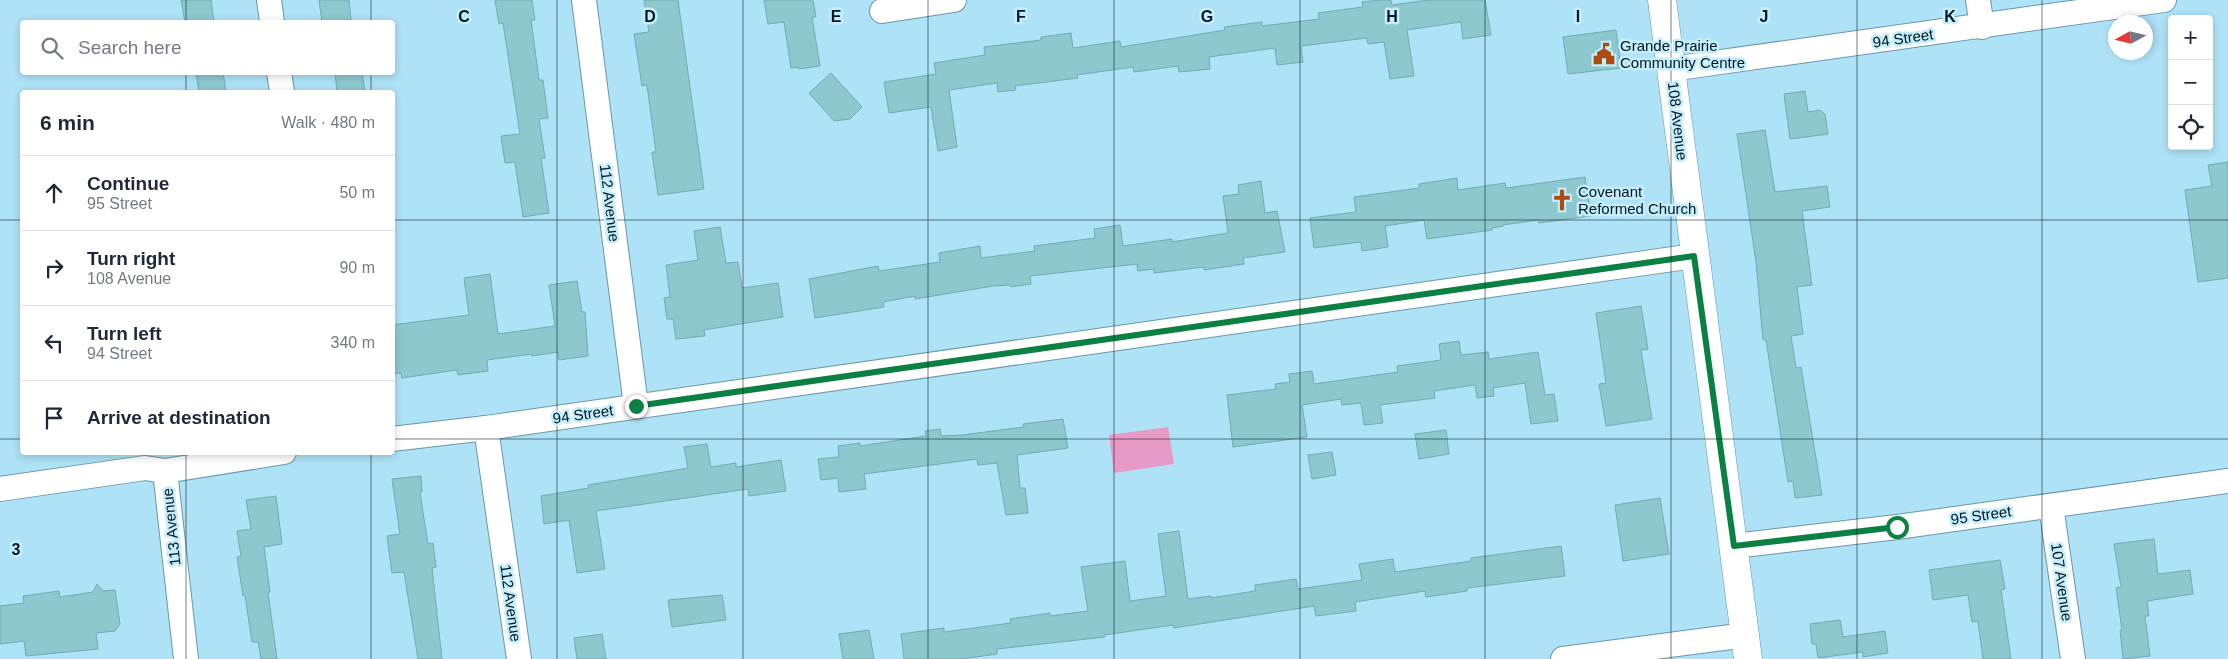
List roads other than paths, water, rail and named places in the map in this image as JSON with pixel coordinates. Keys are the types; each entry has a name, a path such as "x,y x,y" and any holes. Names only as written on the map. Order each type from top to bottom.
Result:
{"street":[{"path":"269,0 272,20"},
{"name":"112 Avenue","path":"584,0 636,406"},
{"path":"882,11 954,0"},
{"name":"108 Avenue","path":"1662,0 1694,256 1747,647"},
{"path":"1978,0 1982,27"},
{"name":"94 Street","path":"1671,69 1982,27 2164,0"},
{"path":"279,75 282,90"},
{"name":"94 Street","path":"395,439 486,428 1694,256"},
{"name":"112 Avenue","path":"486,428 519,659"},
{"path":"165,471 265,455"},
{"name":"113 Avenue","path":"0,489 145,468 165,471 186,659"},
{"name":"95 Street","path":"1734,546 2051,506 2228,481"},
{"name":"107 Avenue","path":"2051,506 2073,659"},
{"path":"1563,659 1747,647"}],"place":[{"name":"Grande Prairie Community Centre","path":"1604,54"},
{"name":"Covenant Reformed Church","path":"1562,200"}]}
